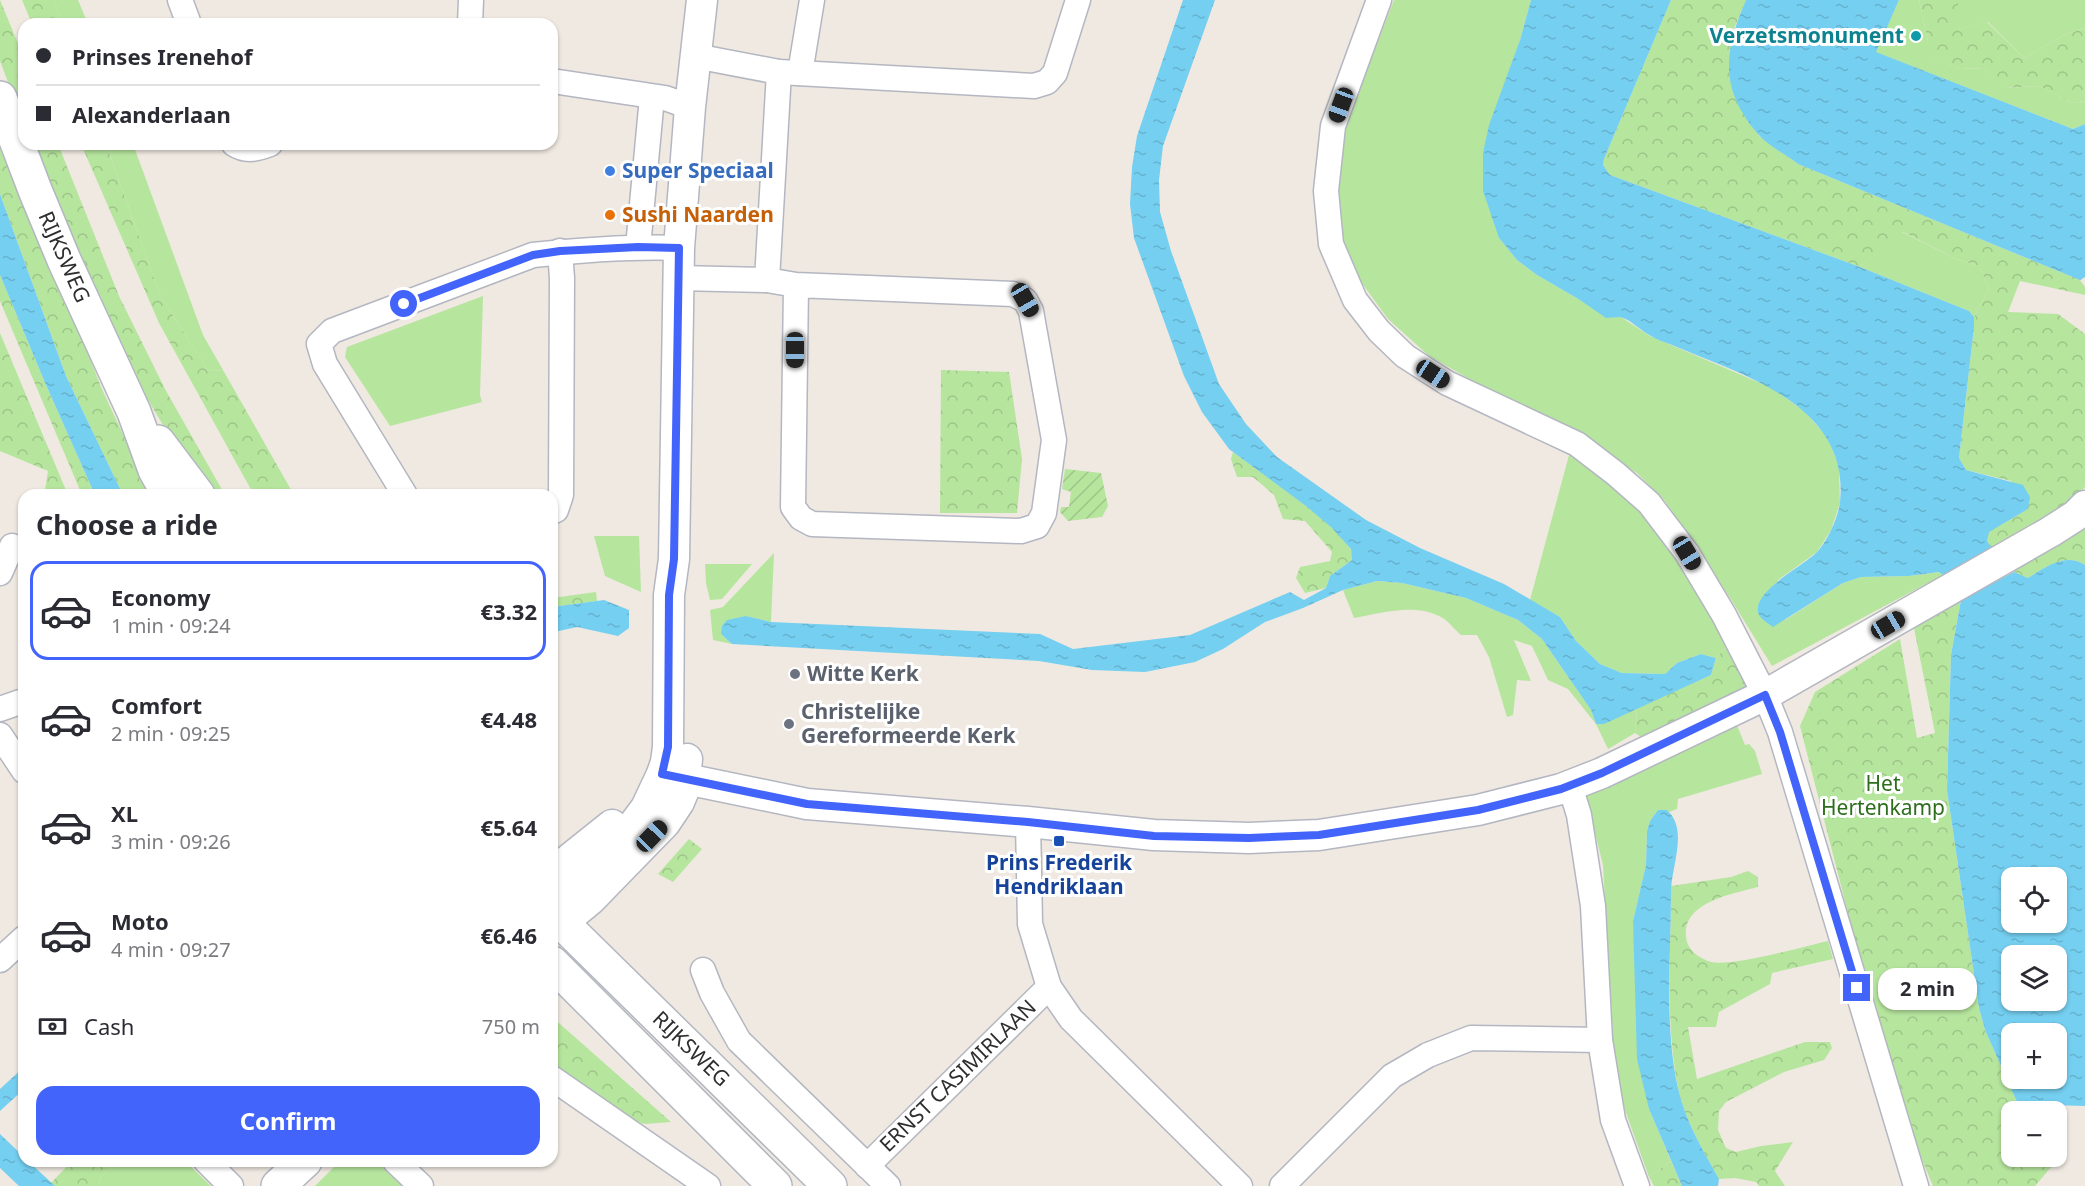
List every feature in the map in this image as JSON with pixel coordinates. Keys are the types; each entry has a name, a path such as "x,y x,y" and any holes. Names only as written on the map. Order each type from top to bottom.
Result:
{"main road":[{"name":"RIJKSWEG","path":"0,98 18,145"},
{"name":"RIJKSWEG","path":"20,150 64,260 134,412 155,470 166,489"},
{"name":"RIJKSWEG","path":"134,412 194,489"},
{"name":"RIJKSWEG","path":"558,923 830,1186"},
{"name":"RIJKSWEG","path":"558,969 775,1186"},
{"path":"257,1186 276,1167"},
{"path":"278,1186 299,1167"}],"street":[{"path":"180,0 187,18"},
{"path":"470,18 471,0"},
{"path":"558,917 590,900 665,823 680,802 668,780 669,595 674,559 679,248 690,107 702,0"},
{"path":"767,280 772,185 790,72 812,0"},
{"path":"695,56 790,72 1034,86 1047,82 1055,73 1078,0"},
{"path":"1379,0 1334,126 1326,191 1331,244 1355,300 1379,331 1405,356 1447,384 1577,444 1649,503 1687,553 1724,615 1765,695 1780,732 1916,1186"},
{"path":"558,82 665,98 690,107"},
{"path":"638,247 652,97"},
{"path":"401,489 326,364 319,344 332,332 533,255 560,251 638,247 679,248"},
{"path":"558,502 561,495 562,278 560,251"},
{"path":"678,278 767,280 796,285 1013,294 1025,300 1031,311 1054,440 1044,513 1037,526 1021,531 812,524 801,518 793,507 796,285"},
{"path":"558,868 668,780 807,804 1028,822 1154,836 1249,838 1319,835 1478,810 1570,786 1765,695 1979,574 2075,516 2085,506"},
{"path":"0,573 12,545"},
{"path":"0,709 18,703"},
{"path":"0,735 18,762"},
{"path":"1570,786 1579,814 1593,906 1600,1040 1613,1120 1637,1186"},
{"path":"1028,822 1030,924 1049,987 1071,1020 1240,1186"},
{"path":"0,960 18,944"},
{"name":"RIJKSWEG","path":"703,970 712,993 739,1041 888,1186"},
{"name":"ERNST CASIMIRLAAN","path":"867,1166 1049,987"},
{"path":"1282,1186 1392,1076 1428,1055 1471,1038 1600,1040"},
{"path":"558,1082 708,1186"},
{"path":"212,1167 231,1186"},
{"path":"401,1167 421,1186"}],"green space":[{"path":"0,0 18,44 18,108 0,61"},
{"path":"22,0 54,0 60,18 30,18"},
{"path":"54,0 78,0 86,18 60,18"},
{"path":"1394,0 1531,0 1520,40 1499,238 1517,260 1537,275 1580,300 1621,317 1650,336 1772,388 1804,411 1829,439 1839,468 1840,503 1831,530 1817,552 1778,580 1785,620 1843,583 1861,577 1909,576 1940,572 1943,575 1772,666 1732,601 1665,501 1637,473 1584,441 1428,355 1388,319 1356,275 1339,228 1337,187 1342,135"},
{"path":"1671,0 1746,0 1734,29 1758,135 1798,164 2080,280 2085,287 2085,295 2020,281 2008,312 2058,314 2085,334 2085,487 2060,513 1992,548 1987,541 1988,532 2028,509 2011,481 1966,470 1959,458 1974,317 1989,289 1979,266 1956,259 1903,232 1860,267 1610,175 1603,165 1604,159"},
{"path":"1899,0 1919,0 1928,42 1928,55 1960,69 1984,68 2006,88 2039,86 2072,103 2085,101 2085,124 2073,129 1875,52"},
{"path":"1919,0 1958,0 1958,29 1987,22 2024,58 2064,35 2085,28 2085,101 2072,103 2039,86 2005,88 1984,68 1960,69 1927,55 1928,42"},
{"path":"1958,0 2085,0 2085,28 2064,35 2024,58 1988,22 1958,29"},
{"path":"0,126 101,387 148,489 120,489 66,376 0,194"},
{"path":"36,150 60,150 119,296 165,389 222,489 201,489 133,375"},
{"path":"84,150 108,150 160,295 208,371 223,370 291,489 251,489 159,323"},
{"path":"108,150 135,150 203,335 223,370 208,371 160,295"},
{"path":"1902,232 1956,259 1979,266 1989,289 1974,317 1969,311 1860,267"},
{"path":"0,275 92,489 79,489 0,301"},
{"path":"483,296 480,395 482,402 390,426 345,357 347,347"},
{"path":"0,333 65,489 45,489 48,471 0,451"},
{"path":"941,370 1009,372 1022,459 1017,513 940,513"},
{"path":"1233,452 1316,514 1345,540 1351,550 1352,560 1330,576 1326,588 1305,593 1296,578 1300,567 1330,561 1332,552 1305,521 1283,519 1274,495 1253,477 1237,477 1231,459"},
{"path":"1569,455 1605,479 1630,500 1665,538 1727,646 1716,658 1701,654 1677,663 1665,674 1622,673 1600,664 1576,641 1560,617 1530,600"},
{"path":"1065,469 1101,473 1108,506 1102,517 1068,521 1060,512 1061,507 1069,507 1071,492 1062,489"},
{"path":"2085,528 2085,565 2078,561 2063,561 2048,566 2028,578 2014,572 2032,556"},
{"path":"594,536 639,536 641,592 605,576"},
{"path":"774,553 771,622 746,616 721,634 732,644 713,640 710,610 723,607"},
{"path":"705,564 752,564 722,599 710,600"},
{"path":"1377,581 1402,583 1466,598 1518,620 1542,639 1591,710 1596,724 1568,689 1548,680 1532,646 1514,640 1531,681 1517,680 1513,715 1507,717 1489,657 1477,635 1461,635 1443,618 1422,611 1399,610 1354,618 1343,590"},
{"path":"596,592 597,601 558,606 558,597"},
{"name":"Het Hertenkamp","path":"1961,600 1951,655 1947,790 1979,1008 1985,1030 2001,1066 2001,1089 2011,1089 2017,1101 2001,1101 2001,1167 2051,1167 2035,1186 1933,1186 1918,1150 1874,1014 1800,726 1815,692 1900,639 1917,738 1935,733 1914,628"},
{"path":"1727,646 1750,685 1641,737 1635,733 1637,708 1711,675 1716,658"},
{"path":"1637,708 1635,733 1608,749 1596,724"},
{"path":"1736,723 1745,745 1749,744 1755,751 1762,774 1678,799 1677,809 1669,812 1658,810 1650,821 1647,831 1646,865 1633,921 1649,1109 1671,1161 1649,1177 1625,1110 1615,1069 1603,865 1586,796 1592,785"},
{"path":"689,839 702,849 673,882 658,874"},
{"path":"1748,871 1758,877 1758,887 1721,897 1698,909 1690,918 1686,929 1687,942 1693,952 1711,962 1734,962 1828,941 1833,959 1772,973 1770,984 1719,1012 1716,1027 1688,1027 1697,1079 1805,1042 1830,1042 1832,1048 1824,1060 1784,1072 1726,1102 1719,1111 1718,1130 1726,1148 1736,1152 1793,1142 1775,1171 1785,1186 1759,1186 1756,1182 1735,1178 1719,1179 1685,1112 1678,1088 1671,1038 1671,886 1731,877"},
{"path":"558,1022 671,1122 645,1124 619,1117 558,1074"},
{"path":"1671,1161 1682,1186 1654,1186 1649,1177"},
{"path":"66,1167 112,1167 100,1178 99,1186 55,1186 51,1183"},
{"path":"112,1167 191,1167 211,1186 99,1186 100,1178"},
{"path":"334,1167 382,1167 402,1186 315,1186"}],"water":[{"path":"1183,0 1215,0 1163,146 1159,180 1160,212 1171,251 1219,384 1246,424 1277,457 1366,520 1420,548 1504,584 1560,617 1576,641 1600,664 1622,673 1665,674 1677,663 1701,654 1716,658 1711,675 1604,724 1596,724 1591,710 1542,639 1518,620 1466,598 1402,583 1377,581 1343,590 1265,622 1223,649 1195,662 1145,672 1092,670 1039,661 732,644 721,634 722,626 727,620 746,616 771,622 1040,634 1073,649 1190,635 1290,592 1304,600 1326,588 1330,576 1352,560 1351,549 1332,528 1229,449 1202,412 1184,376 1134,238 1130,204 1137,136"},
{"path":"1531,0 1671,0 1604,159 1603,165 1610,175 1860,267 1969,311 1974,317 1959,458 1966,470 2023,485 2030,497 2028,509 1989,532 1987,541 1992,548 1980,556 1995,582 2014,572 2028,578 2048,566 2063,561 2078,561 2085,565 2085,1106 2067,1105 2067,1101 2017,1101 2011,1089 2067,1089 2067,1023 2001,1023 2001,1066 1985,1030 1979,1008 1947,790 1951,655 1961,600 1978,592 1963,566 1943,575 1939,572 1909,576 1861,577 1843,583 1773,627 1760,617 1758,606 1762,598 1780,580 1818,551 1835,521 1840,502 1839,468 1828,440 1810,417 1786,398 1759,382 1656,339 1624,318 1606,318 1517,260 1499,238 1483,191 1483,153 1489,125 1520,40"},
{"path":"1746,0 1899,0 1876,52 2073,129 2085,124 2085,277 2080,280 1798,164 1766,142 1745,116 1731,85 1729,69 1733,36"},
{"path":"0,194 66,376 120,489 92,489 0,275"},
{"path":"604,600 629,610 629,628 618,636 577,627 558,631 558,606"},
{"path":"1658,810 1667,810 1673,818 1678,838 1671,893 1670,1016 1674,1064 1685,1112 1719,1179 1718,1186 1682,1186 1649,1109 1637,1059 1633,921 1646,865 1647,831 1650,821"},
{"path":"18,1072 18,1094 0,1111 0,1089"},
{"path":"0,1134 18,1151 18,1167 34,1167 55,1186 19,1186 0,1168"}],"place":[{"name":"Verzetsmonument","path":"1916,36"},
{"name":"Super Speciaal","path":"610,171"},
{"name":"Sushi Naarden","path":"610,215"},
{"name":"Witte Kerk","path":"795,674"},
{"name":"Christelijke Gereformeerde Kerk","path":"789,724"},
{"name":"Prins Frederik Hendriklaan","path":"1059,841"}],"route":[{"path":"404,304 533,255 560,251 638,247 679,248 674,559 669,595 668,747 662,774 807,804 1028,822 1154,836 1249,838 1319,835 1478,810 1561,789 1602,773 1765,695 1780,732 1857,988"}]}
